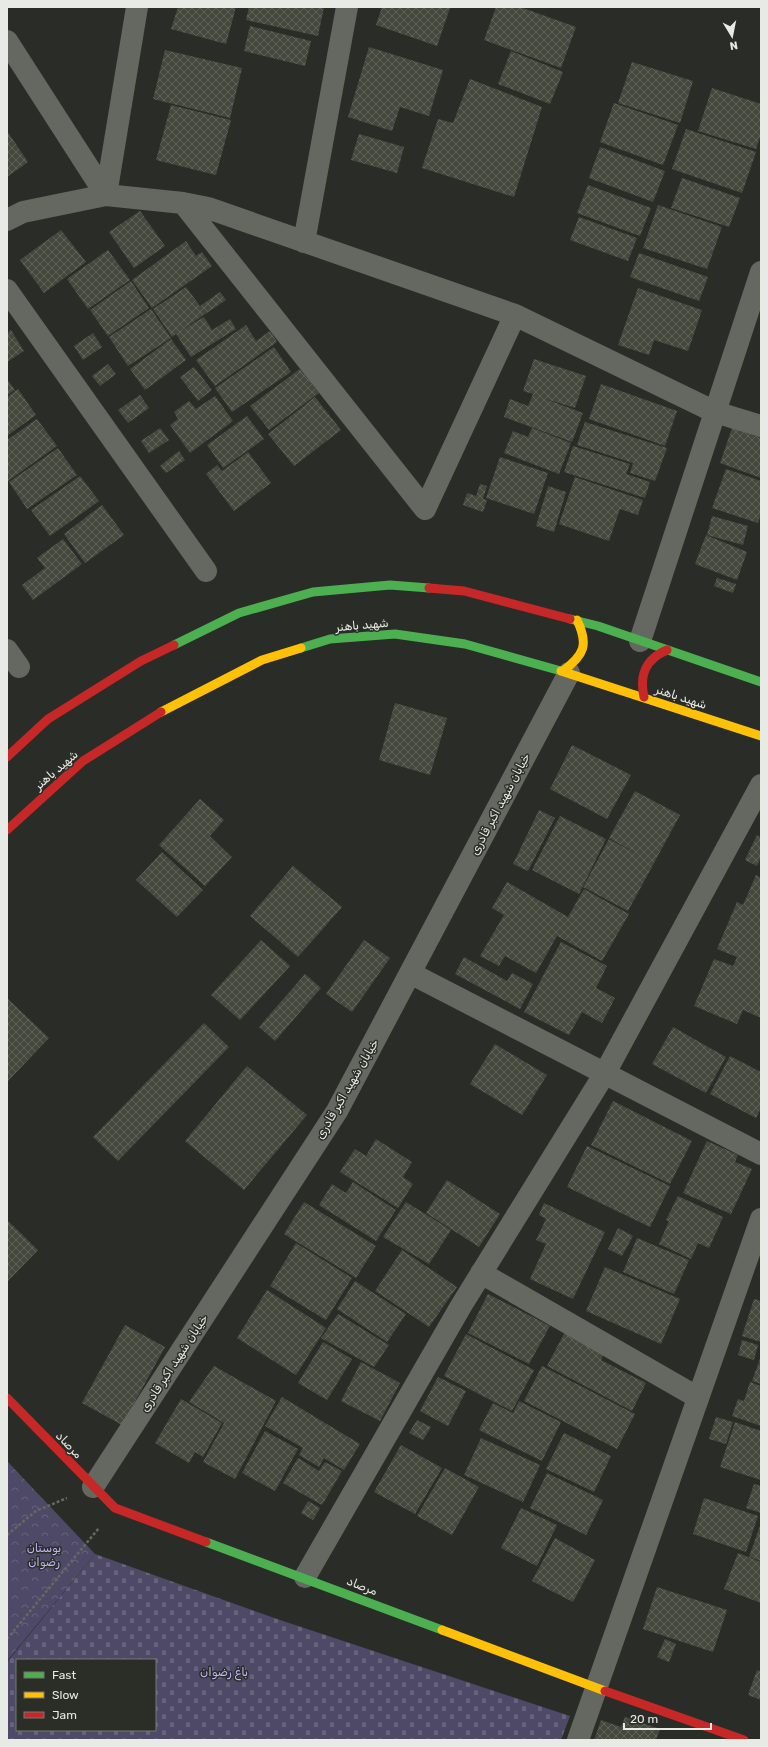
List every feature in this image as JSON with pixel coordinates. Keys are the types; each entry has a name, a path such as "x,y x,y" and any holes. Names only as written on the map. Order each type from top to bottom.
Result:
{"main road":[{"path":"7,757 48,719 141,662 239,613 313,592 390,585 464,591 598,626 761,682"},
{"path":"566,672 575,663 585,646 584,633 577,620"},
{"name":"شهید باهنر","path":"7,830 83,761 165,709 262,660 330,640 395,634 465,644 566,672 761,736"},
{"path":"644,697 641,684 647,665 654,656 667,650"},
{"name":"مرصاد","path":"7,1398 93,1487 116,1508 305,1577 597,1688 744,1740"}],"street":[{"path":"106,195 137,7"},
{"path":"304,242 347,7"},
{"path":"7,41 106,195"},
{"path":"7,220 23,212 106,195 182,203 208,208 515,315 715,412 761,426"},
{"path":"182,203 425,508 515,315"},
{"path":"640,641 761,272"},
{"path":"7,290 206,571"},
{"name":"خیابان شهید اکبر قادری","path":"93,1487 337,1111 566,672"},
{"path":"305,1577 481,1274 605,1073 761,786"},
{"path":"410,973 761,1154"},
{"path":"578,1740 761,1219"},
{"path":"481,1274 698,1396"}],"path":[{"path":"7,1535 36,1511 93,1487"},
{"path":"7,1639 116,1508"}],"green space":[{"name":"بوستان رضوان","path":"7,1461 95,1554 7,1661"},
{"name":"باغ رضوان","path":"95,1554 277,1619 570,1716 561,1740 7,1740 7,1662"}],"building":[{"path":"178,7 236,7 226,44 171,29"},
{"path":"249,7 324,7 318,36 246,20"},
{"path":"382,7 450,8 437,46 376,25"},
{"path":"496,7 520,7 576,27 561,68 484,40"},
{"path":"250,26 311,41 305,66 244,51"},
{"path":"369,47 443,70 429,116 400,107 392,131 348,117"},
{"path":"165,50 242,68 230,118 153,99"},
{"path":"511,51 563,72 550,104 498,84"},
{"path":"632,62 693,81 680,123 618,103"},
{"path":"470,79 542,107 514,197 422,168 438,119 453,123"},
{"path":"712,88 761,104 761,134 756,149 698,131"},
{"path":"614,103 678,125 663,165 600,142"},
{"path":"171,105 231,120 216,175 156,160"},
{"path":"686,129 756,152 742,193 672,169"},
{"path":"7,131 28,162 7,177"},
{"path":"359,134 404,147 397,173 351,160"},
{"path":"600,147 665,171 653,202 589,178"},
{"path":"682,178 740,198 729,227 671,208"},
{"path":"588,185 651,208 640,236 577,213"},
{"path":"658,205 722,227 707,269 643,248"},
{"path":"140,211 165,246 134,268 109,232"},
{"path":"579,217 637,238 628,261 570,240"},
{"path":"61,230 86,262 44,293 20,260"},
{"path":"186,241 196,256 202,252 212,266 152,308 132,280"},
{"path":"108,250 130,280 88,309 67,279"},
{"path":"639,253 708,277 699,301 630,277"},
{"path":"131,281 149,308 108,336 90,310"},
{"path":"186,287 200,306 220,292 226,300 180,331 204,317 212,330 230,319 236,329 191,357 176,334 172,337 153,309"},
{"path":"638,288 702,310 688,351 654,340 649,355 618,345"},
{"path":"151,309 171,338 128,366 109,337"},
{"path":"246,325 256,341 270,331 277,342 215,386 196,360"},
{"path":"11,330 24,351 7,362 7,333"},
{"path":"93,333 102,347 83,360 74,346"},
{"path":"171,339 186,360 145,390 130,369"},
{"path":"274,347 291,372 232,412 215,388"},
{"path":"534,359 586,376 575,408 543,398 583,413 572,442 504,417 510,399 528,406 533,394 523,391"},
{"path":"108,364 116,374 100,386 92,376"},
{"path":"194,367 212,390 198,401 180,377"},
{"path":"300,369 319,393 269,430 250,406"},
{"path":"7,379 15,390 7,395"},
{"path":"601,384 677,411 665,446 589,419"},
{"path":"18,389 36,415 7,436 7,397"},
{"path":"140,395 149,408 128,423 118,410"},
{"path":"215,396 233,421 190,453 170,425 178,419 174,412 189,401 196,409"},
{"path":"315,397 341,430 294,466 268,434"},
{"path":"247,416 264,439 223,468 207,445"},
{"path":"37,419 57,446 8,481 7,440"},
{"path":"585,422 667,448 655,481 630,473 633,463 577,445"},
{"path":"160,428 169,440 149,453 141,441"},
{"path":"532,428 571,443 559,474 504,453 513,431 528,437"},
{"path":"732,428 761,438 761,478 720,463"},
{"path":"573,446 630,464 626,474 650,482 645,498 564,472"},
{"path":"58,448 77,475 27,509 9,482"},
{"path":"179,451 185,460 166,473 160,466"},
{"path":"248,452 271,483 234,511 206,474 217,465 222,471"},
{"path":"500,457 548,473 534,514 486,498"},
{"path":"726,469 761,481 761,513 758,523 712,508"},
{"path":"80,476 99,501 50,536 31,510"},
{"path":"575,477 643,500 638,515 620,509 609,541 559,524"},
{"path":"480,484 487,486 483,499 487,500 483,512 463,505 467,493 476,496"},
{"path":"548,486 566,492 554,532 536,526"},
{"path":"102,505 124,535 85,563 64,534"},
{"path":"712,516 748,526 743,545 707,535"},
{"path":"706,535 747,552 737,580 695,564"},
{"path":"63,539 82,564 33,600 22,585 45,568 37,558"},
{"path":"717,578 736,584 733,593 714,586"},
{"path":"395,703 447,718 430,775 379,760"},
{"path":"572,745 631,775 607,819 550,789"},
{"path":"635,791 680,815 628,911 583,887 609,839 646,859 609,838"},
{"path":"200,799 224,820 210,836 232,857 205,886 159,845"},
{"path":"539,810 555,818 528,871 513,864"},
{"path":"560,816 606,839 579,894 532,870"},
{"path":"757,835 761,837 761,857 757,866 745,860"},
{"path":"162,852 203,890 177,917 136,880"},
{"path":"293,866 342,907 298,957 250,916"},
{"path":"756,875 761,878 761,1018 743,1010 737,1024 694,1006 714,959 733,966 737,957 717,949 737,902 743,905"},
{"path":"507,882 568,917 584,889 629,914 602,961 557,936 536,973 505,956 499,966 480,956 504,915 492,908"},
{"path":"261,940 290,966 240,1020 211,995"},
{"path":"364,940 390,958 352,1012 326,994"},
{"path":"561,942 607,966 596,988 615,998 602,1023 582,1012 569,1035 524,1012"},
{"path":"464,957 507,981 512,973 533,984 520,1009 455,974"},
{"path":"305,974 321,988 275,1041 259,1027"},
{"path":"7,998 49,1038 7,1082"},
{"path":"204,1023 229,1047 118,1161 93,1137"},
{"path":"673,1027 726,1057 706,1093 652,1064"},
{"path":"495,1044 547,1075 522,1115 470,1084"},
{"path":"730,1056 761,1072 761,1108 756,1118 710,1094"},
{"path":"247,1066 307,1115 244,1190 185,1141"},
{"path":"613,1101 692,1141 670,1184 591,1145"},
{"path":"376,1139 412,1162 403,1177 413,1184 398,1208 340,1172 355,1149 366,1156"},
{"path":"707,1141 738,1155 735,1162 752,1169 731,1214 683,1193"},
{"path":"587,1146 670,1186 650,1227 567,1187"},
{"path":"447,1180 500,1214 479,1247 426,1213"},
{"path":"353,1182 396,1210 376,1241 319,1205 332,1184 346,1193"},
{"path":"678,1196 723,1217 709,1248 698,1243 691,1259 659,1244 669,1221 666,1220"},
{"path":"304,1202 376,1246 356,1278 284,1234"},
{"path":"406,1202 451,1230 429,1264 383,1237"},
{"path":"544,1203 605,1232 573,1299 530,1279 546,1244 536,1240 546,1219 539,1215"},
{"path":"7,1220 38,1250 7,1282"},
{"path":"618,1228 633,1236 622,1256 608,1249"},
{"path":"637,1238 689,1260 674,1294 623,1272"},
{"path":"296,1243 352,1278 326,1320 270,1286"},
{"path":"402,1250 457,1287 429,1327 375,1291"},
{"path":"605,1267 680,1299 661,1344 586,1311"},
{"path":"355,1281 406,1314 387,1342 337,1309"},
{"path":"267,1290 326,1328 296,1375 237,1338"},
{"path":"488,1294 550,1326 529,1364 468,1333"},
{"path":"754,1299 761,1301 761,1342 742,1336"},
{"path":"338,1314 389,1345 374,1367 321,1338"},
{"path":"125,1325 165,1347 122,1425 82,1403"},
{"path":"565,1332 604,1353 601,1360 646,1383 632,1411 547,1366"},
{"path":"466,1334 534,1370 512,1411 444,1376"},
{"path":"742,1340 758,1345 754,1360 738,1355"},
{"path":"323,1342 352,1359 327,1400 298,1383"},
{"path":"761,1356 761,1384 752,1381"},
{"path":"361,1362 400,1383 380,1421 341,1401"},
{"path":"214,1366 276,1401 235,1479 203,1462 224,1423 189,1402"},
{"path":"542,1366 635,1414 617,1449 524,1401"},
{"path":"438,1377 466,1391 448,1426 420,1411"},
{"path":"750,1382 761,1386 761,1426 732,1416 738,1399 744,1401"},
{"path":"282,1397 360,1444 344,1470 324,1458 319,1467 299,1455 303,1448 265,1426"},
{"path":"181,1399 222,1423 203,1457 195,1452 189,1463 155,1443"},
{"path":"519,1401 561,1422 542,1461 479,1430 493,1403 513,1413"},
{"path":"716,1417 733,1422 726,1444 709,1439"},
{"path":"417,1420 431,1427 423,1440 409,1433"},
{"path":"735,1422 761,1431 761,1480 720,1467"},
{"path":"265,1431 298,1449 275,1491 242,1473"},
{"path":"564,1433 611,1456 594,1492 546,1469"},
{"path":"481,1438 540,1465 523,1502 464,1475"},
{"path":"401,1445 442,1468 415,1514 374,1492"},
{"path":"298,1458 319,1471 325,1462 342,1471 322,1505 283,1483"},
{"path":"445,1468 479,1487 452,1535 417,1516"},
{"path":"547,1473 603,1500 586,1535 530,1508"},
{"path":"754,1484 761,1486 761,1513 746,1508"},
{"path":"704,1498 758,1516 746,1552 693,1534"},
{"path":"308,1501 320,1508 313,1520 301,1513"},
{"path":"521,1508 557,1525 537,1566 501,1548"},
{"path":"761,1523 761,1561 749,1557"},
{"path":"555,1538 595,1560 573,1602 532,1581"},
{"path":"738,1553 761,1562 761,1603 724,1589"},
{"path":"657,1587 727,1610 713,1652 643,1629"},
{"path":"665,1639 676,1644 669,1662 657,1657"},
{"path":"757,1670 761,1672 761,1700 748,1695"},
{"path":"625,1717 660,1729 656,1740 594,1740 601,1720 621,1727"}],"traffic: fast":[{"path":"174,645 239,613 313,592 390,585 429,588"},
{"path":"570,619 598,626 761,682"},
{"path":"301,648 330,639 395,634 465,644 561,671"},
{"path":"206,1542 442,1630"}],"traffic: slow":[{"path":"563,671 576,660 582,649 583,636 577,620"},
{"path":"161,712 262,660 301,648"},
{"path":"561,671 761,736"},
{"path":"442,1630 605,1691"}],"traffic: jam":[{"path":"429,588 464,591 570,619"},
{"path":"7,757 48,719 141,661 174,645"},
{"path":"644,697 643,681 646,668 654,658 667,650"},
{"path":"7,830 83,761 161,712"},
{"path":"7,1398 115,1508 206,1542"},
{"path":"605,1691 744,1740"}]}
